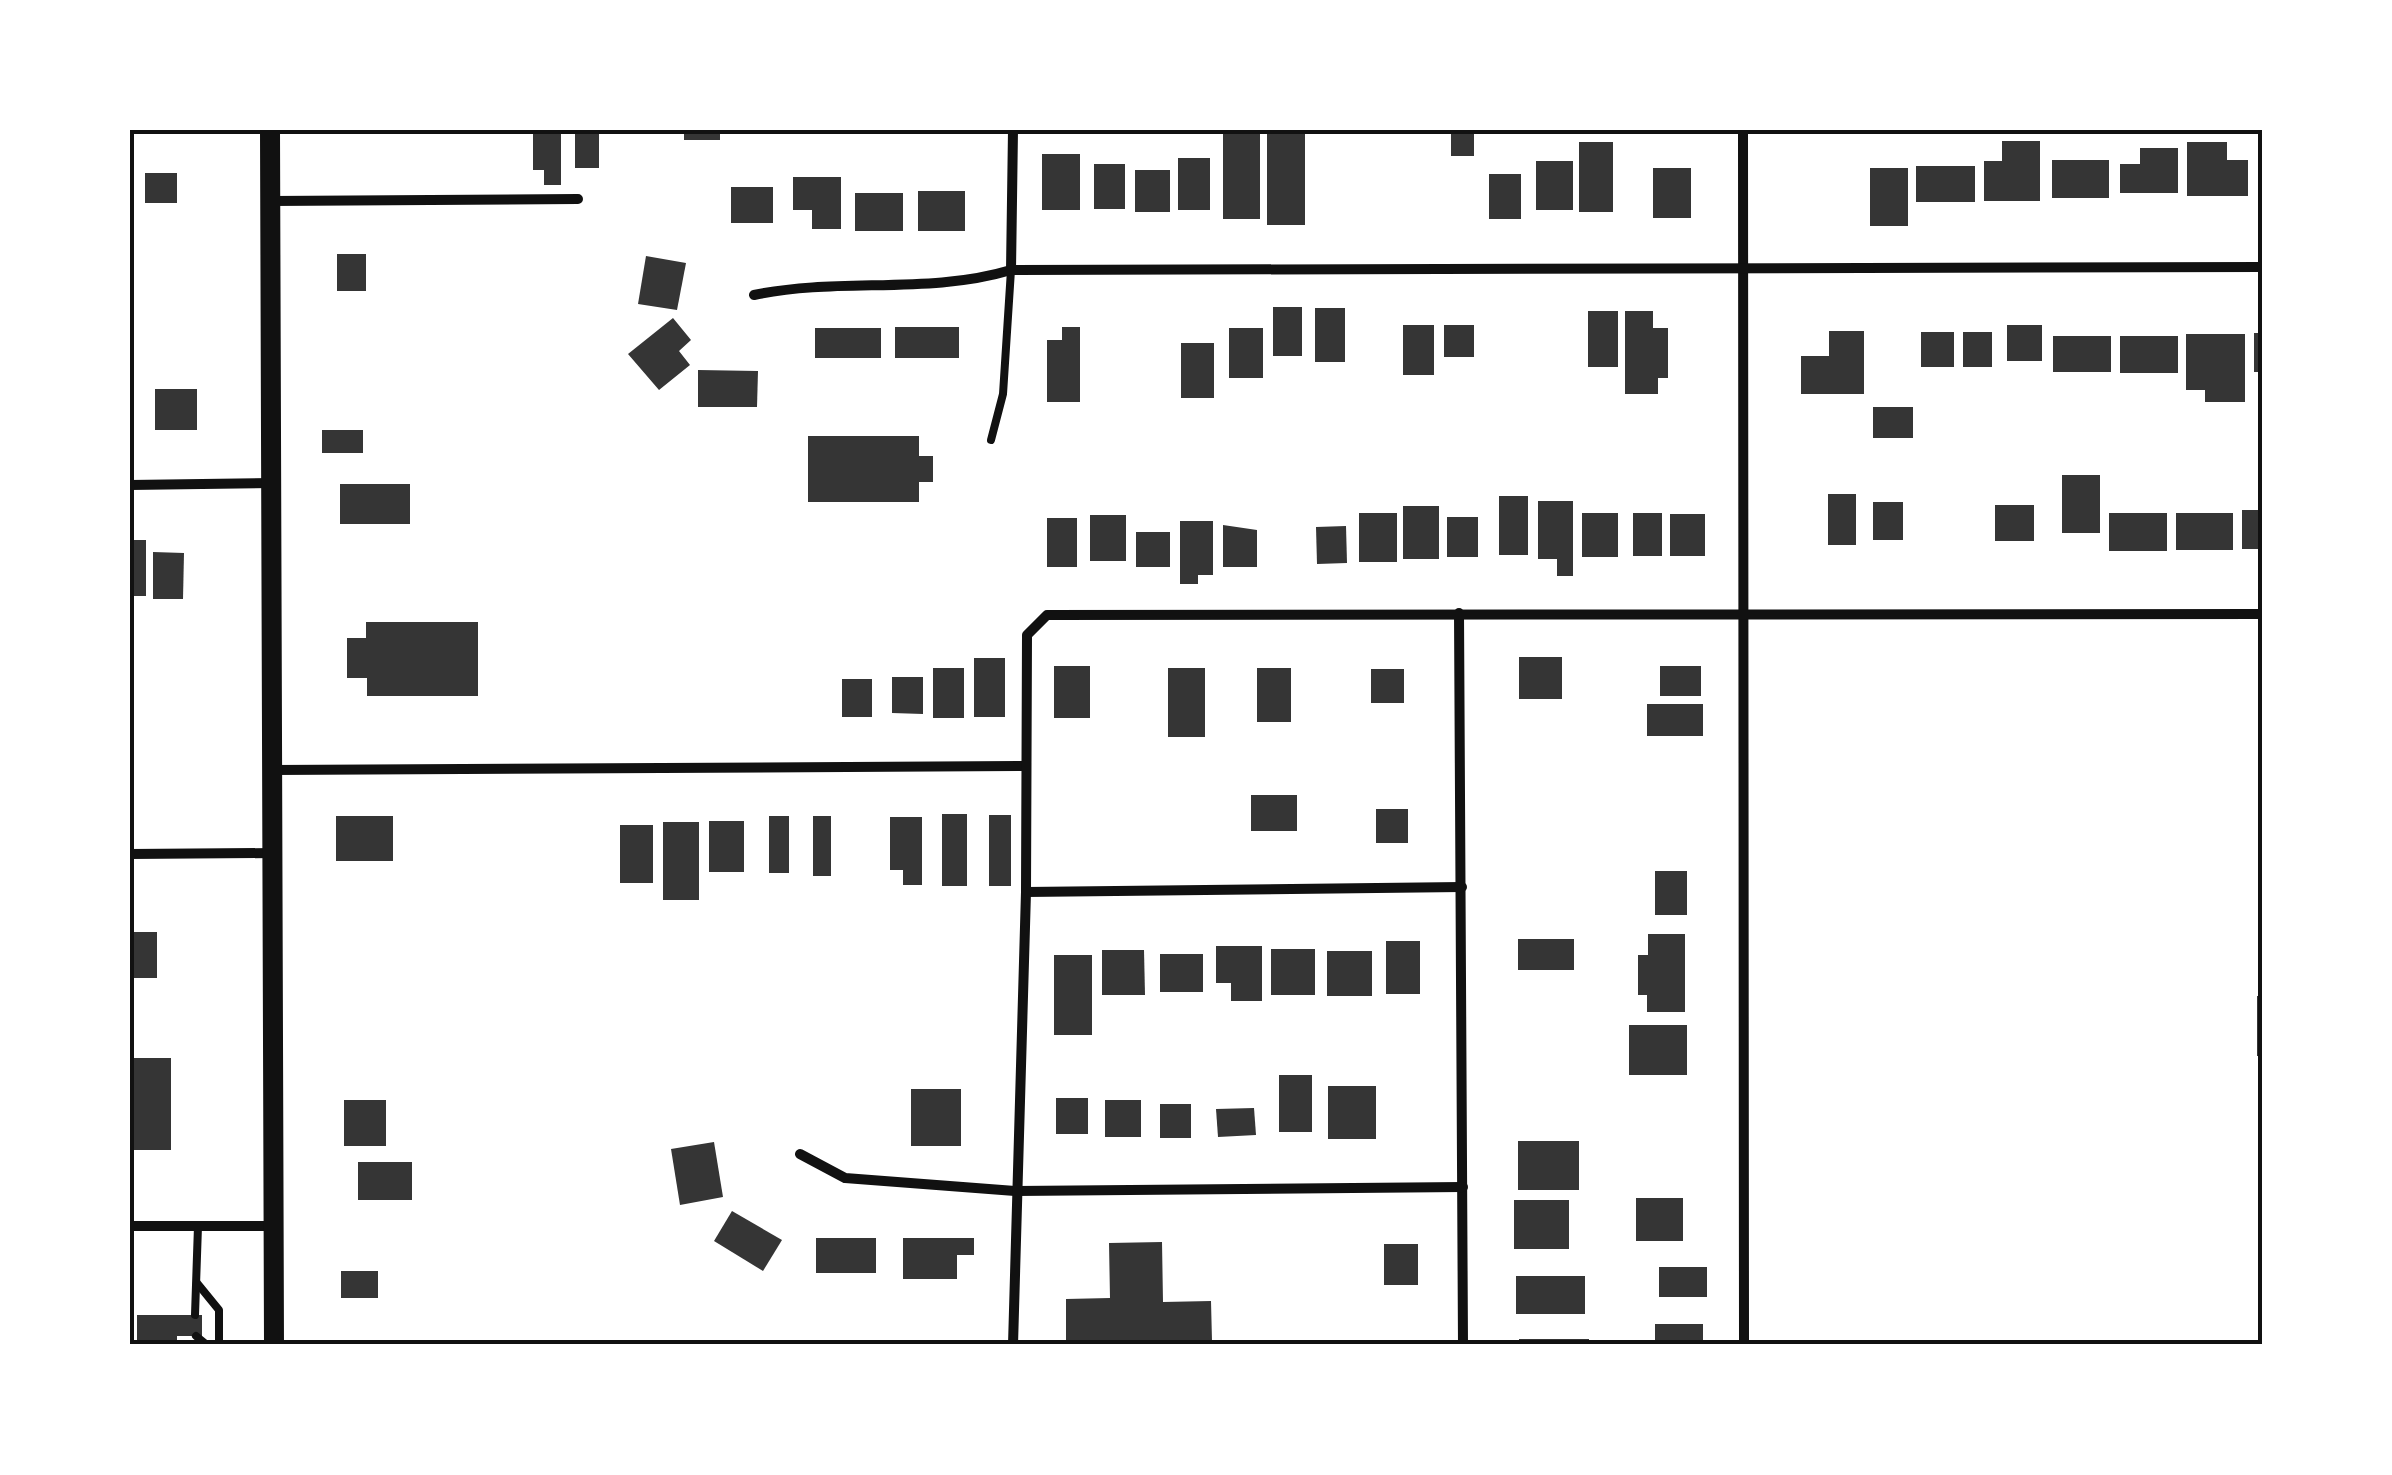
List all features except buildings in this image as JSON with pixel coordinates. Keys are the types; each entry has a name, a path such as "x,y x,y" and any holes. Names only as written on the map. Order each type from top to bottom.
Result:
{"main road":[{"path":"270,130 274,1345"}],"street":[{"path":"1010,270 1013,130"},
{"path":"1743,130 1744,1345"},
{"path":"270,202 578,198"},
{"path":"754,295 803,285 969,283 1010,270 2262,267"},
{"path":"130,486 272,483"},
{"path":"1459,613 1464,1345"},
{"path":"1013,1345 1026,892 1027,635 1046,614 2262,614"},
{"path":"273,770 1026,766"},
{"path":"130,854 273,853"},
{"path":"1026,892 1462,887"},
{"path":"800,1154 844,1178 1015,1191 1463,1187"},
{"path":"130,1226 274,1226"}],"lane":[{"path":"991,440 1003,394 1010,270"},
{"path":"195,1315 198,1226"},
{"path":"196,1283 219,1310 219,1345"},
{"path":"196,1336 206,1345"}]}
